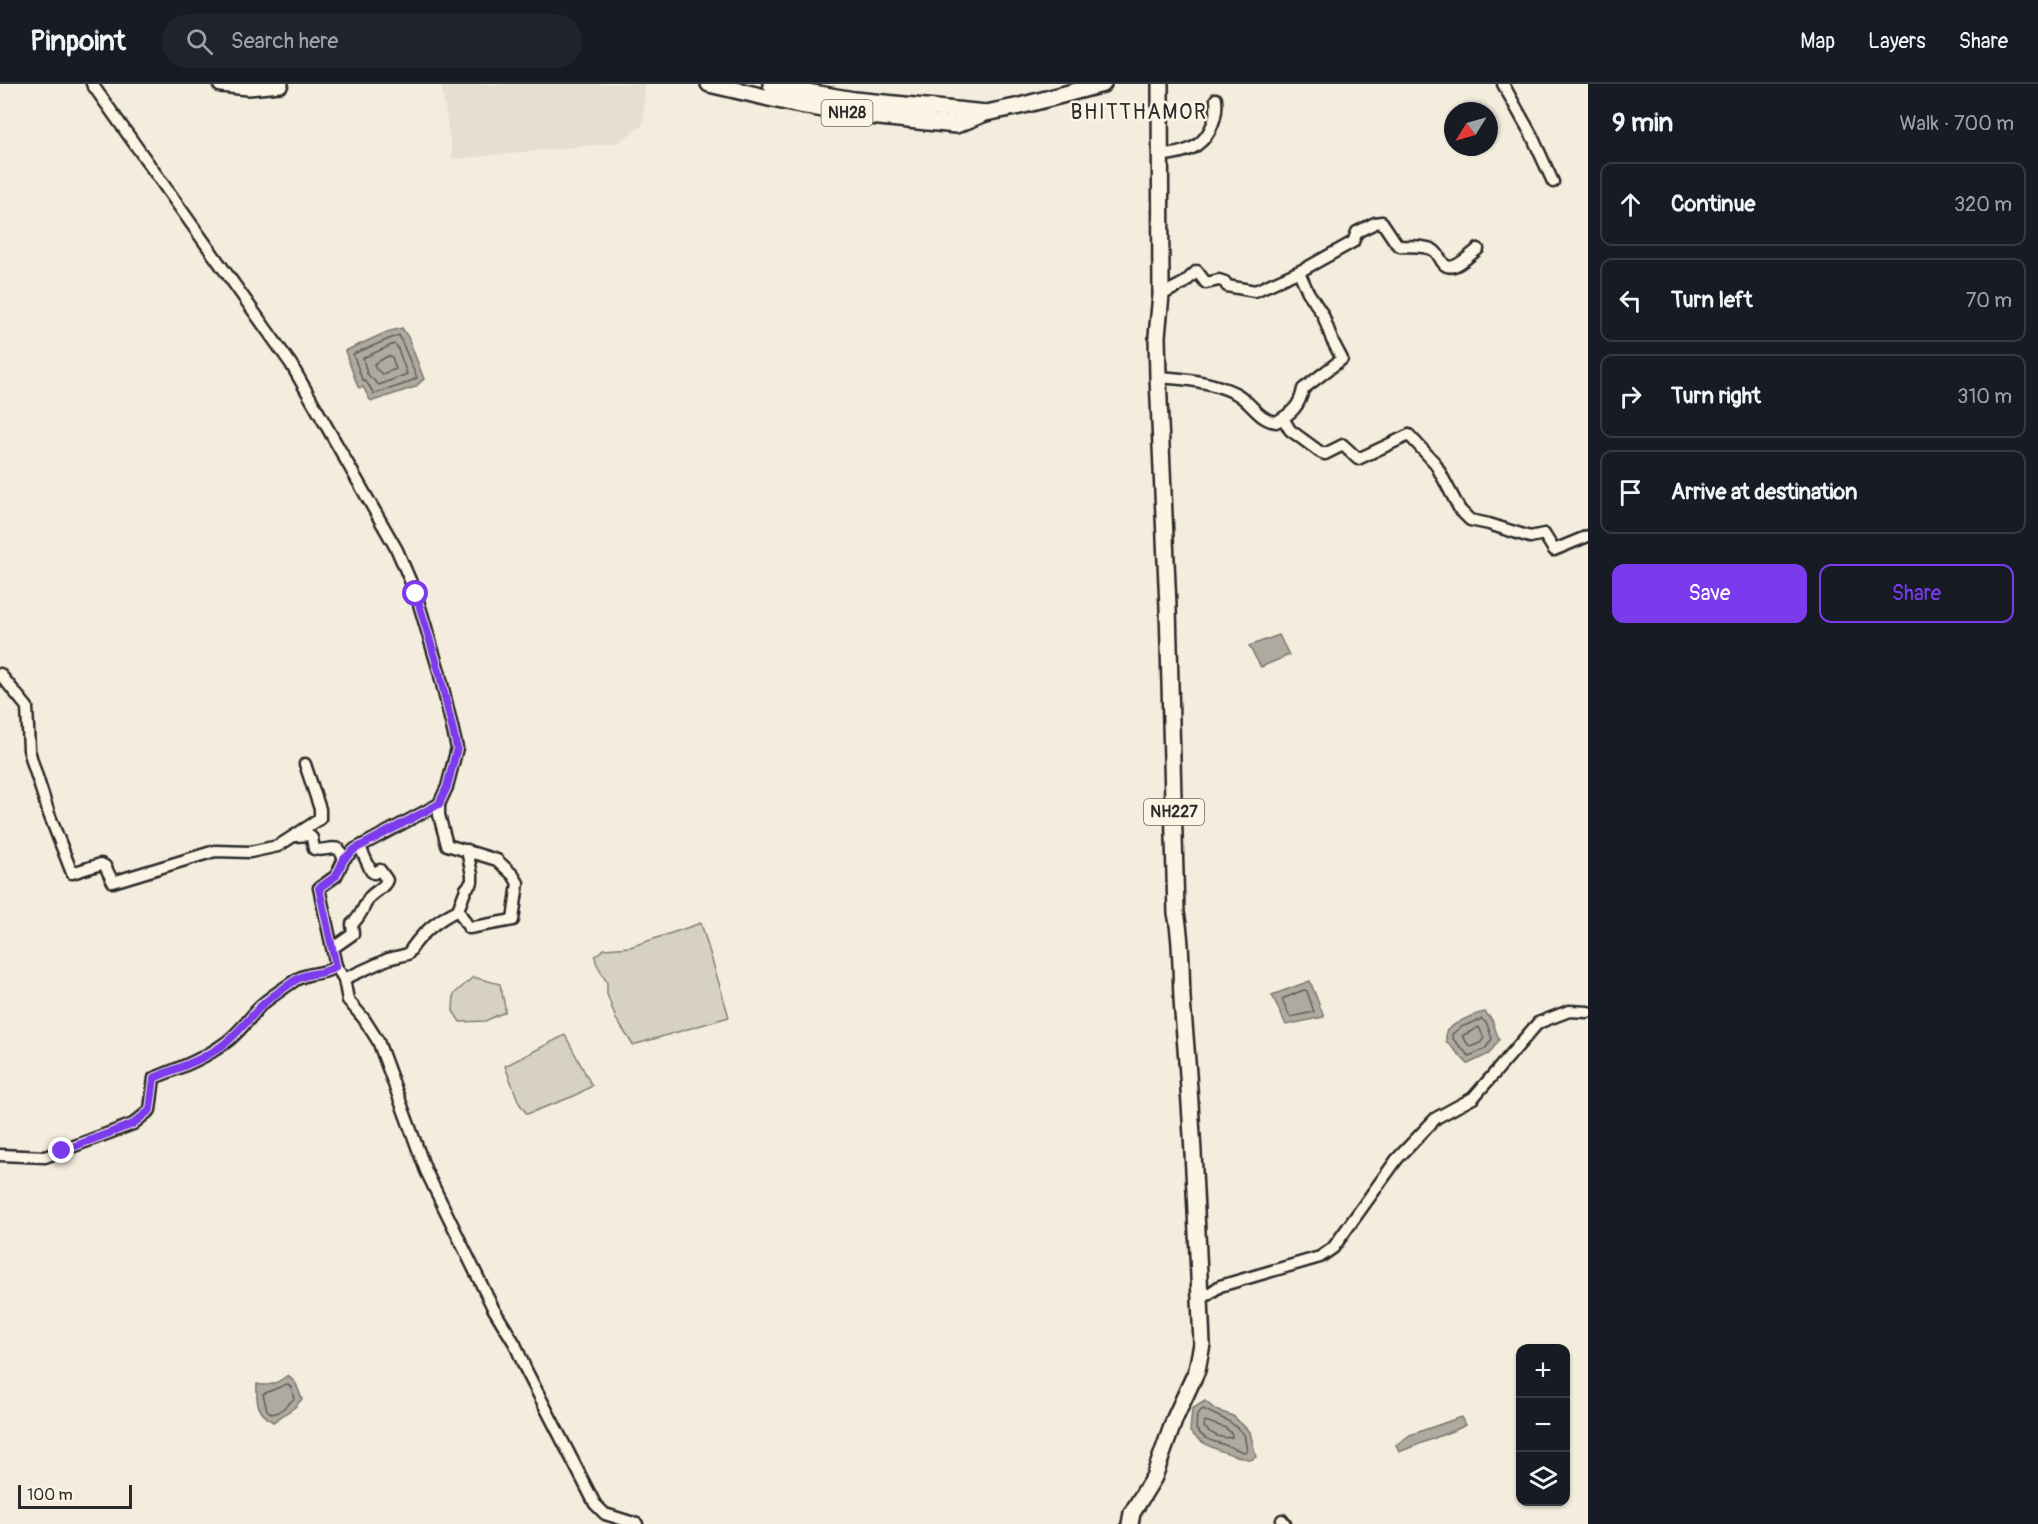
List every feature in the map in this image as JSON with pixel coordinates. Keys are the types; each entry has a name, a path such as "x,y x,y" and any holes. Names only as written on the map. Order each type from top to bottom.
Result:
{"highway":[{"path":"221,84 248,87 280,84"},
{"name":"NH28","path":"709,84 795,104 986,113 1103,84"},
{"name":"NH28","path":"771,84 852,107"},
{"name":"NH227","path":"1130,1524 1132,1513 1154,1477 1175,1418 1197,1370 1202,1344 1189,1078 1182,997 1180,933 1175,902 1169,642 1157,336 1161,295 1160,84"}],"street":[{"path":"92,84 291,364 397,550 416,594 439,671 457,748 447,787 439,804 439,815 447,845 497,860 518,883 513,920 469,928 458,910"},
{"path":"1503,84 1532,135 1553,182"},
{"path":"1160,155 1197,146 1211,129 1217,109 1216,99"},
{"path":"1161,295 1184,283 1197,272 1206,283 1218,280 1225,282 1227,286 1256,291 1302,270 1353,242 1358,232 1375,223 1382,222 1400,246 1431,248 1449,266 1461,263 1478,249"},
{"path":"1158,377 1191,379 1234,392 1247,400 1267,421 1276,422 1283,418 1296,408 1303,389 1342,359 1323,315 1308,292 1299,272 1302,270"},
{"path":"1283,418 1290,430 1320,452 1325,454 1343,445 1358,459 1409,435 1435,463 1460,510 1470,520 1530,537 1544,534 1554,550 1588,536"},
{"path":"0,674 27,707 29,750 49,814 72,873 101,864 105,866 113,882 215,851 258,852 278,846 321,819 320,809 305,764"},
{"path":"439,804 360,847 344,859 336,876 319,888 336,966 344,979 348,1000 364,1018 378,1041 426,1171 493,1308 515,1344 575,1469 595,1504 606,1514 637,1524"},
{"path":"291,837 309,835 312,837 314,849 320,851 331,847 339,849 344,859"},
{"path":"333,948 353,934 352,924 360,917 368,900 386,884 387,880 380,870 374,873 371,871 360,847"},
{"path":"344,979 378,963 408,954 424,932 443,917 458,910 466,889 472,882 466,850"},
{"path":"0,1155 45,1156 133,1124 150,1110 154,1078 208,1055 228,1041 260,1007 297,979 307,973 320,974 336,966"},
{"path":"1200,1300 1220,1286 1320,1257 1333,1248 1397,1159 1436,1118 1473,1098 1538,1023 1569,1011 1588,1012"}],"shaded area":[{"path":"441,84 645,84 643,125 617,143 453,159"},
{"path":"701,923 729,1017 633,1045 616,1019 607,994 607,983 595,956 604,949 630,947"},
{"path":"473,977 500,984 505,1012 485,1021 460,1022 453,1011 454,994"},
{"path":"565,1035 592,1086 574,1096 527,1114 519,1103 505,1066"}],"water":[{"path":"402,328 408,337 424,379 415,387 370,400 363,387 358,387 345,351 387,332"},
{"path":"1279,635 1289,655 1261,667 1249,646"},
{"path":"1310,981 1324,1017 1286,1025 1272,995"},
{"path":"1485,1012 1492,1020 1499,1040 1489,1054 1468,1064 1446,1041 1446,1031 1464,1019"},
{"path":"288,1375 296,1384 302,1399 295,1407 273,1422 261,1411 257,1397 257,1384 273,1384"},
{"path":"1205,1401 1216,1410 1233,1416 1250,1432 1256,1457 1251,1460 1218,1450 1203,1443 1190,1432 1192,1409"},
{"path":"1461,1417 1465,1425 1460,1428 1399,1452 1396,1445 1410,1435"}],"district":[{"name":"BHITTHAMOR","path":"1139,112"}],"route":[{"path":"62,1151 133,1124 150,1110 154,1078 208,1055 228,1041 274,995 297,979 307,973 320,974 336,966 319,888 336,876 344,859 355,849 439,804 447,787 457,748 439,671 416,594"}]}
